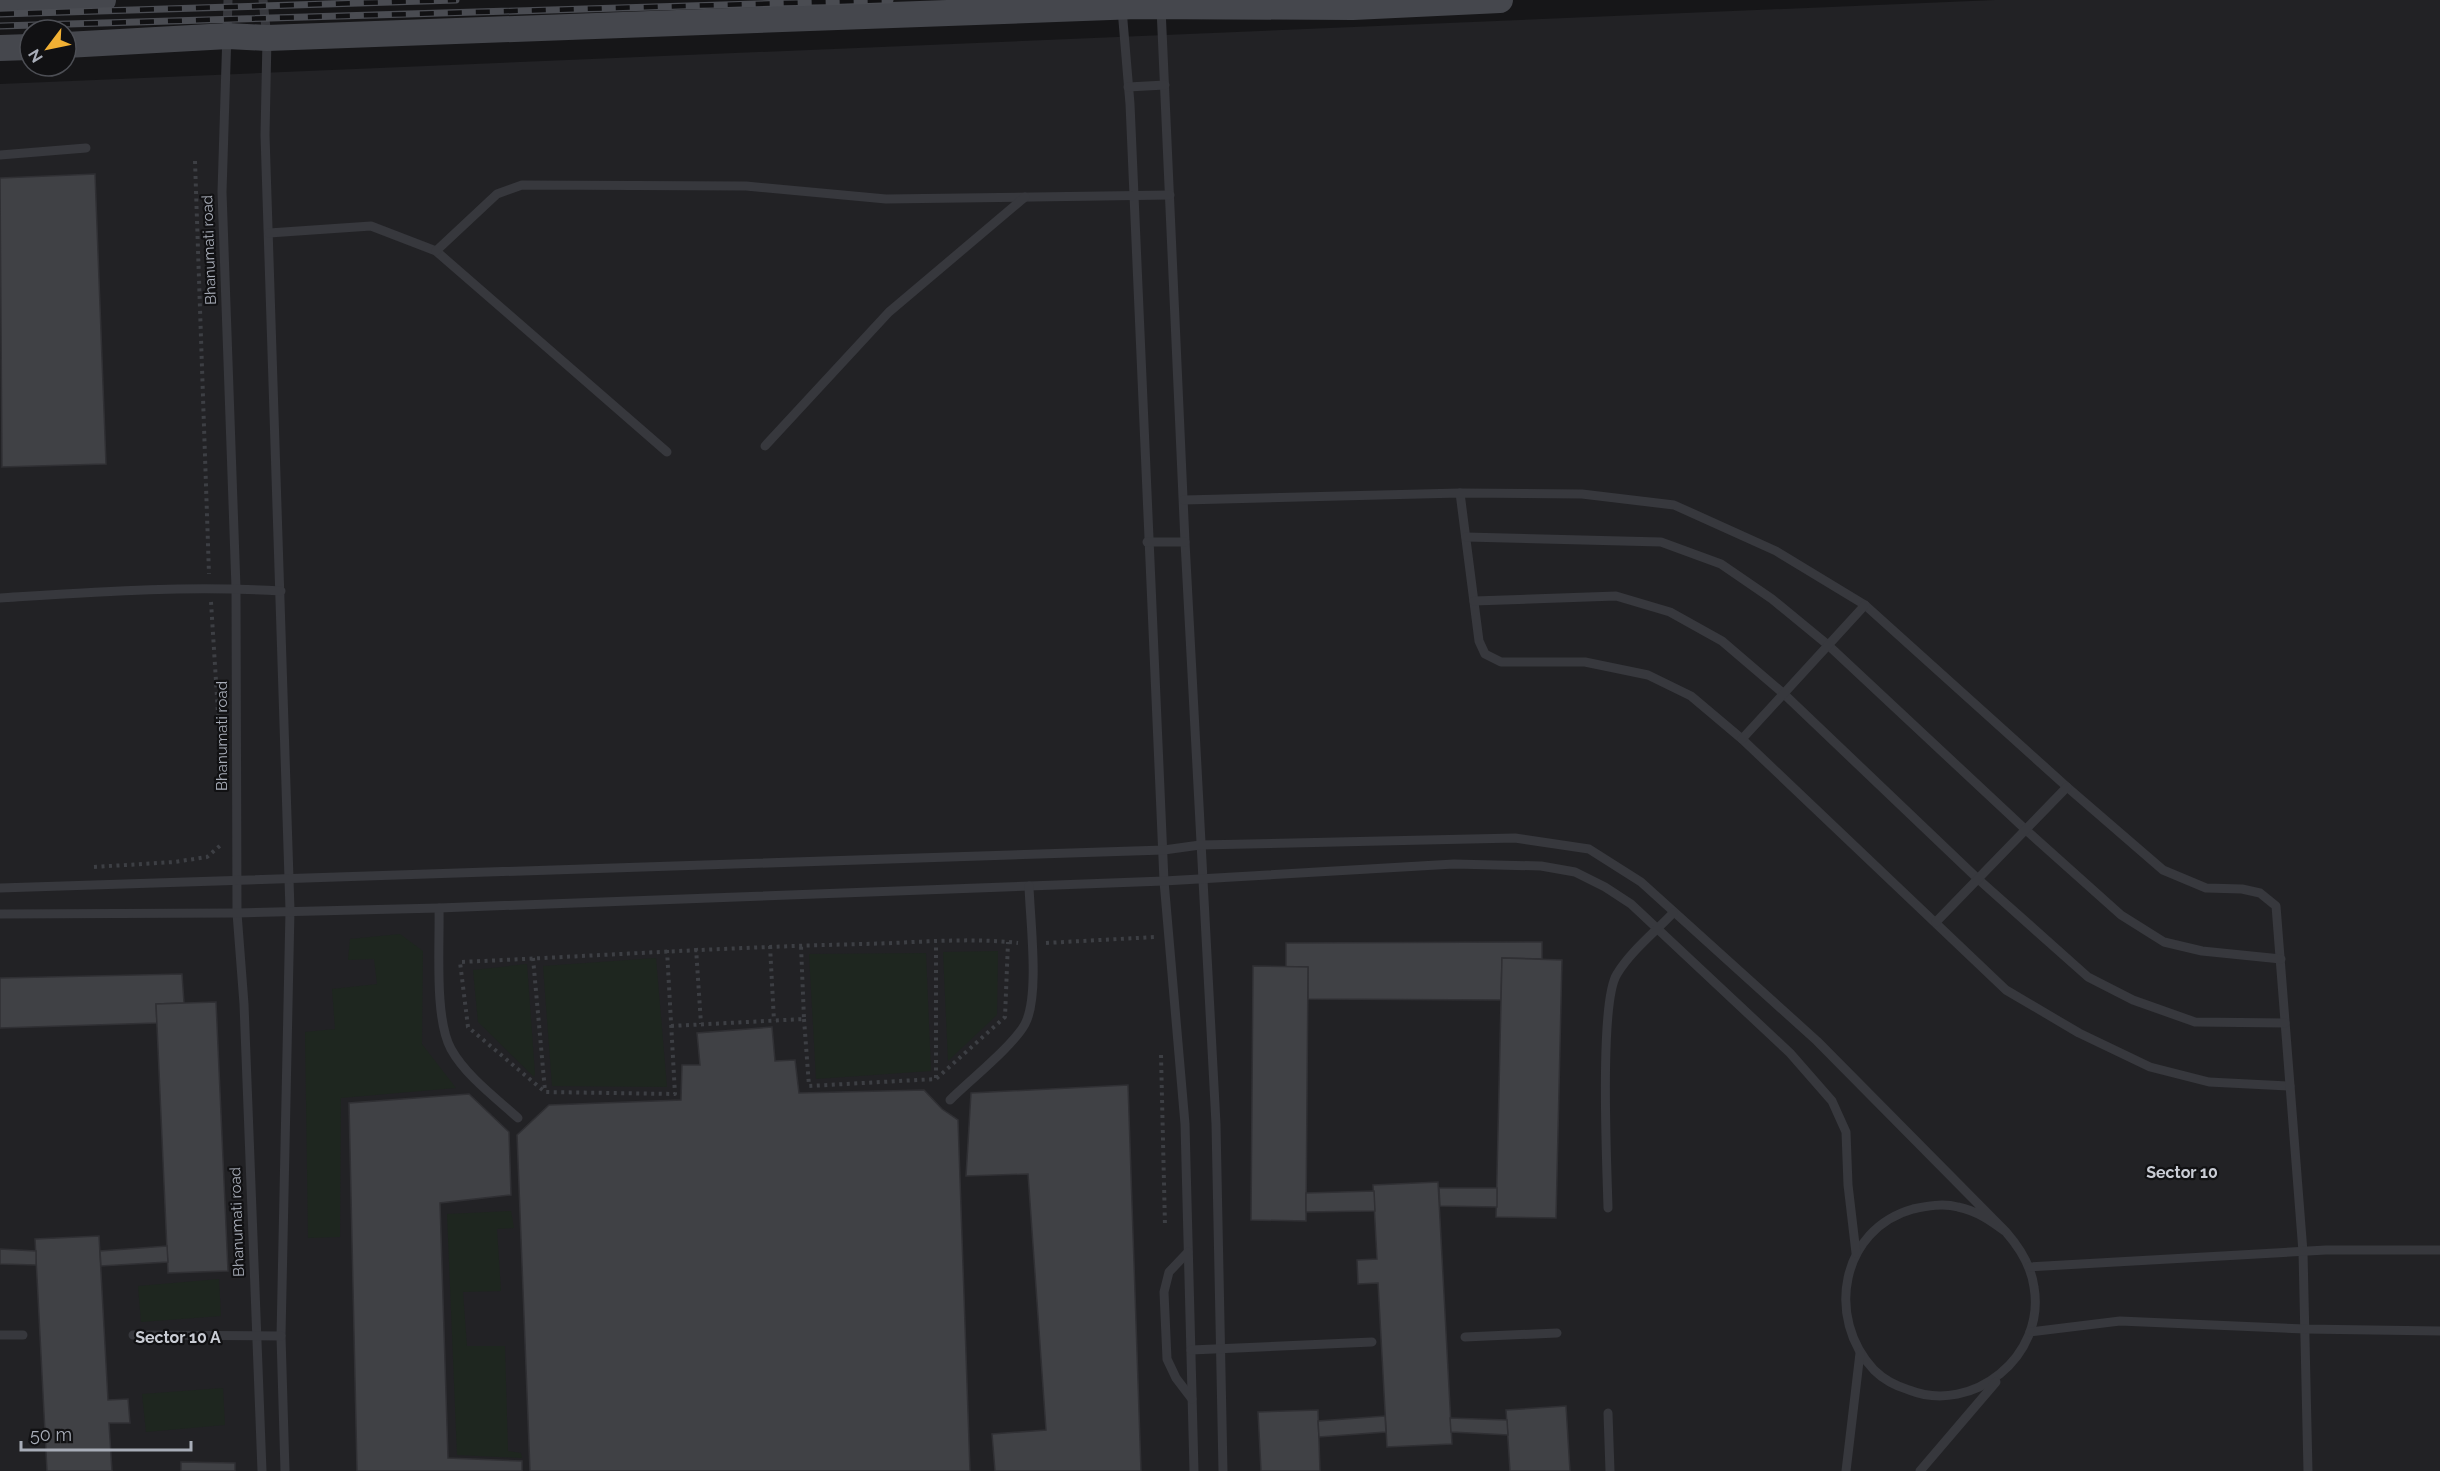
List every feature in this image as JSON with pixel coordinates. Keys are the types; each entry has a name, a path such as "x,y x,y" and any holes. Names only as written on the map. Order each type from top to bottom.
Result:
{"street":[{"path":"0,4 103,0"},
{"path":"78,44 228,36 267,38 1121,3 1353,7 1500,0"},
{"path":"0,48 18,47"}],"lane":[{"name":"Bhanumati road","path":"228,0 222,192 237,588 237,913 244,1004 254,1336 262,1471"},
{"path":"263,0 267,38 265,135 290,910 281,1336 285,1471"},
{"path":"1121,3 1134,196 1164,881 1185,1124 1194,1471"},
{"path":"1160,4 1200,845 1216,1124 1223,1471"},
{"path":"1128,87 1165,85"},
{"path":"0,155 86,148"},
{"path":"436,251 497,194 522,185 746,186 886,199 1170,195"},
{"path":"765,446 889,312 1025,197"},
{"path":"268,233 371,226 436,251 667,452"},
{"path":"1184,500 1460,493 1582,494 1674,505 1776,551 1865,605 2163,870 2206,888 2242,889 2260,893 2276,906 2303,1252 2308,1471"},
{"path":"1460,493 1479,641 1485,654 1501,662 1585,662 1648,675 1691,696 1742,739 2006,990 2079,1033 2150,1067 2209,1082 2290,1086"},
{"path":"1466,537 1661,542 1721,564 1772,599 1828,645 2026,830 2121,915 2164,942 2202,951 2281,959"},
{"path":"1148,542 1185,542"},
{"path":"0,598 123,590 237,588 281,591"},
{"path":"1474,601 1616,596 1670,612 1722,641 1784,694 1978,879 2088,977 2133,1000 2195,1022 2285,1023"},
{"path":"1742,739 1865,605"},
{"path":"1936,922 2067,787"},
{"path":"0,888 1164,850 1200,845 1515,838 1589,849 1641,882 1817,1041 2020,1248 2029,1267 2035,1289 2035,1311 2030,1332 2021,1352 1920,1471"},
{"path":"0,914 237,913 439,908 1164,881 1454,864 1541,866 1575,872 1605,887 1631,904 1790,1053 1832,1101 1846,1132 1848,1185 1856,1253"},
{"path":"950,1100 1014,1039 1025,1025 1033,1005 1029,886"},
{"path":"439,908 443,1030 452,1050 465,1068 518,1118"},
{"path":"1608,1208 1607,1025 1611,989 1616,975 1673,913"},
{"path":"2006,1232 1983,1215 1956,1206 1928,1205 1902,1213 1878,1228 1856,1253 1848,1274 1844,1301 1848,1328 1860,1353 1876,1371 1895,1385 1926,1395 1966,1393 1988,1383 2007,1369"},
{"path":"2029,1267 2303,1252 2440,1250"},
{"path":"1188,1252 1169,1272 1164,1292 1167,1359 1176,1378 1192,1399"},
{"path":"2030,1332 2120,1321 2305,1329 2440,1331"},
{"path":"1465,1337 1557,1332"},
{"path":"0,1335 23,1335"},
{"path":"133,1335 281,1336"},
{"path":"1191,1350 1372,1342"},
{"path":"1846,1471 1860,1353"},
{"path":"1608,1413 1610,1471"}],"path":[{"path":"667,950 675,1094 545,1092 468,1027 460,962 696,948 1008,942 1031,944 1159,937"},
{"path":"801,946 809,1086 936,1079 1005,1017 1008,942"},
{"path":"936,943 936,1079"},
{"path":"770,946 774,1021"},
{"path":"696,948 701,1024"},
{"path":"533,958 545,1092"},
{"path":"671,1026 804,1019"},
{"path":"1161,1053 1165,1226"}],"shaded area":[{"name":"Sector 10","path":"1995,0 2440,0 2440,1471 0,1471 0,84"},
{"path":"400,934 423,951 422,1044 456,1088 341,1098 340,1237 308,1238 305,1032 335,1029 332,989 377,984 374,959 348,960 350,939"},
{"path":"998,951 997,1015 948,1061 943,952"},
{"path":"926,953 931,1071 816,1079 809,954"},
{"path":"656,958 667,1087 552,1086 543,966"},
{"path":"527,964 534,1077 478,1022 473,970"},
{"path":"511,1211 514,1228 497,1229 501,1291 463,1292 467,1346 505,1346 508,1451 521,1453 522,1458 457,1455 447,1214"},
{"path":"219,1279 221,1316 141,1322 138,1286"},
{"path":"223,1388 225,1425 146,1432 142,1394"}],"building":[{"path":"95,174 106,464 2,467 0,178"},
{"path":"1542,942 1542,959 1502,958 1501,1000 1308,999 1308,967 1286,967 1286,943"},
{"path":"1502,958 1562,960 1556,1218 1496,1217"},
{"path":"1253,966 1308,967 1306,1221 1251,1220"},
{"path":"182,974 184,1003 156,1004 157,1023 0,1028 0,978"},
{"path":"216,1002 228,1271 168,1273 156,1004"},
{"path":"772,1027 775,1061 795,1060 799,1093 924,1090 942,1109 958,1120 970,1471 530,1471 517,1135 549,1105 681,1100 682,1065 700,1065 697,1033"},
{"path":"1128,1085 1141,1471 995,1471 992,1434 1046,1430 1028,1174 966,1176 971,1093"},
{"path":"469,1094 509,1132 511,1195 440,1203 448,1458 522,1461 522,1471 357,1471 349,1103"},
{"path":"1438,1182 1452,1444 1387,1447 1378,1283 1358,1284 1357,1260 1377,1259 1373,1185"},
{"path":"1439,1188 1497,1188 1497,1207 1440,1206"},
{"path":"1374,1191 1375,1211 1306,1212 1306,1193"},
{"path":"99,1236 108,1400 128,1399 130,1423 109,1423 112,1471 47,1471 35,1239"},
{"path":"167,1246 168,1262 101,1266 100,1251"},
{"path":"0,1249 36,1251 36,1265 0,1264"},
{"path":"1566,1406 1570,1471 1510,1471 1506,1410"},
{"path":"1318,1410 1320,1471 1261,1471 1258,1412"},
{"path":"1385,1416 1386,1432 1319,1437 1318,1421"},
{"path":"1450,1418 1507,1420 1508,1435 1451,1432"},
{"path":"181,1462 235,1463 235,1471 181,1471"}],"railway":[{"path":"0,14 456,0"},
{"path":"0,26 890,0"}],"district":[{"name":"Sector 10","path":"2182,1172"},
{"name":"Sector 10 A","path":"178,1337"}]}
